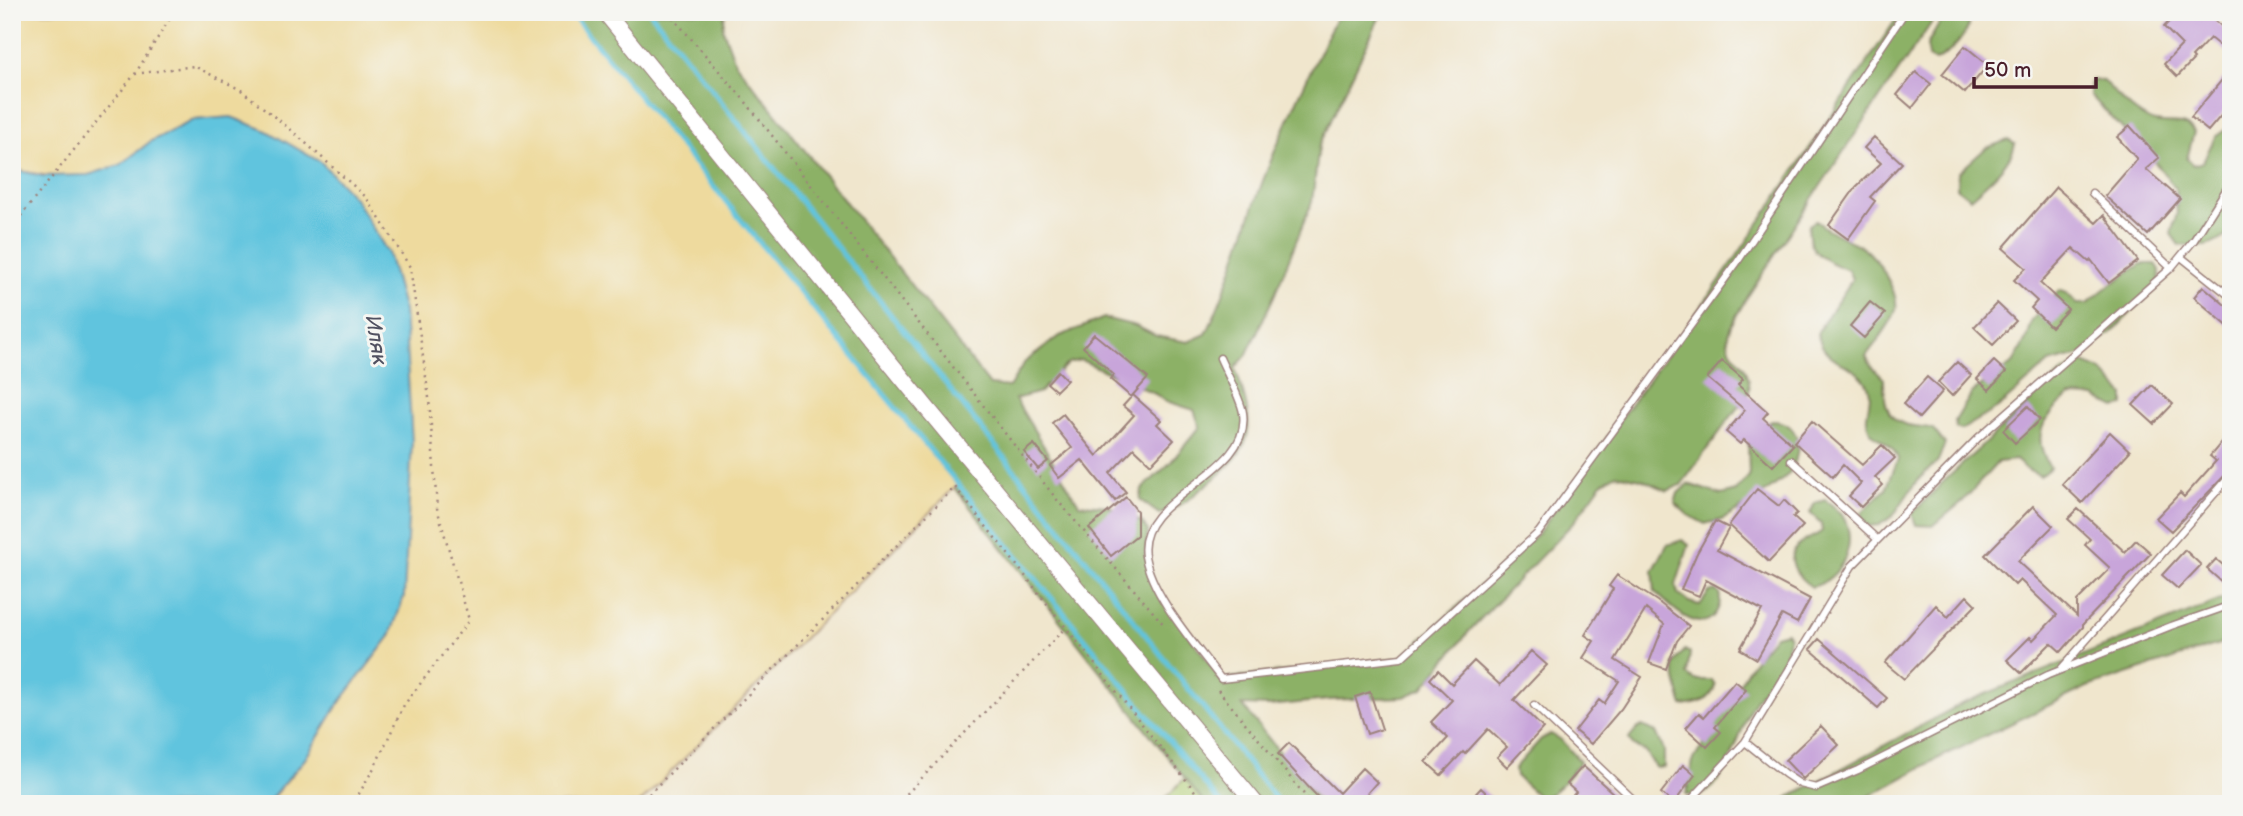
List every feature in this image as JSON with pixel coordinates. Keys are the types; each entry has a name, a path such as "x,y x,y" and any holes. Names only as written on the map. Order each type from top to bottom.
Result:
{"street":[{"path":"605,12 926,407 1256,804"}],"lane":[{"path":"1220,358 1243,413 1240,438 1222,463 1159,514 1148,531 1145,555 1156,589 1221,679 1401,658 1539,532 1736,264 1905,12"},
{"path":"1687,804 1745,742 1852,566 1978,438 2171,268 2194,240 2231,182"},
{"path":"2092,193 2171,268"},
{"path":"2181,257 2231,297"},
{"path":"1791,460 1877,539"},
{"path":"2060,670 2231,475"},
{"path":"1745,742 1800,784 1816,788 2060,670 2231,605"},
{"path":"1534,705 1638,804"}],"path":[{"path":"12,227 135,74 174,12"},
{"path":"668,12 753,111 1058,501 1173,635"},
{"path":"135,74 194,66 241,90 290,129 366,197 410,267 429,398 437,508 468,620 404,705 375,766 353,804"},
{"path":"639,804 955,487 1205,804"},
{"path":"897,804 1066,627"},
{"path":"1216,688 1312,804"}],"green space":[{"path":"570,12 725,12 723,29 735,62 990,385 1009,387 1025,362 1060,336 1104,318 1136,326 1156,336 1188,342 1206,334 1272,157 1339,12 1382,12 1319,146 1312,202 1274,296 1246,356 1235,368 1248,421 1243,447 1235,459 1184,503 1159,514 1140,500 1142,489 1170,463 1200,427 1194,410 1166,401 1081,360 1068,363 1040,392 1015,399 1079,504 1109,506 1142,522 1148,531 1145,555 1156,589 1221,679 1401,658 1539,532 1733,262 1901,12 1939,12 1812,198 1734,320 1728,343 1747,373 1749,392 1681,485 1667,491 1641,479 1616,474 1601,484 1573,523 1471,629 1422,689 1404,697 1269,706 1242,705 1321,804 1205,804 958,492"},
{"path":"1946,12 1968,12 1971,15 1970,21 1959,42 1935,61 1928,57 1927,45"},
{"path":"2091,80 2103,81 2145,118 2158,123 2189,127 2194,132 2187,159 2193,165 2203,162 2215,137 2231,126 2231,232 2207,246 2179,245 2171,234 2177,213 2175,188 2159,167 2090,95"},
{"path":"2008,140 2015,144 2013,152 1990,180 1970,198 1957,188 1958,173 1986,148"},
{"path":"1816,221 1865,249 1885,274 1894,293 1896,309 1888,326 1866,356 1884,379 1886,406 1892,417 1907,425 1933,429 1945,444 1938,461 1916,482 1893,516 1879,525 1869,526 1863,521 1861,513 1886,489 1898,459 1891,447 1869,429 1868,385 1859,374 1828,353 1817,334 1852,279 1848,270 1818,255 1810,243 1809,225"},
{"path":"2141,264 2156,264 2160,270 2159,284 2111,333 2083,354 2049,363 1998,408 1961,430 1956,428 1955,421 1972,393 2013,363 2028,336 2032,320 2059,290 2067,293 2077,304 2087,304"},
{"path":"2081,362 2101,370 2124,395 2124,405 2116,408 2095,397 2070,396 2053,412 2042,428 2041,446 2050,468 2040,476 2027,470 2016,460 1998,462 1963,501 1933,526 1916,525 1912,514 1942,483 2060,374"},
{"path":"1772,421 1789,426 1797,439 1794,465 1785,477 1727,517 1705,524 1688,515 1675,503 1678,493 1688,484 1721,495 1736,491 1749,476 1748,444 1760,427"},
{"path":"1825,500 1842,515 1849,537 1848,548 1845,558 1831,577 1812,587 1801,578 1792,560 1793,554 1803,542 1822,531 1821,523 1810,513 1815,503"},
{"path":"1682,540 1689,545 1676,585 1678,594 1689,602 1700,605 1709,592 1715,590 1719,593 1718,609 1708,620 1700,622 1684,616 1655,592 1653,571 1667,545"},
{"path":"2231,596 2231,640 2087,687 1933,761 1855,804 1776,804 1963,703"},
{"path":"1786,632 1789,637 1784,657 1751,707 1728,764 1719,779 1710,790 1699,795 1686,794 1693,761 1752,663 1775,635"},
{"path":"1685,650 1690,653 1687,675 1695,680 1712,680 1715,685 1708,698 1683,706 1674,665"},
{"path":"1642,726 1656,732 1664,750 1664,767 1656,768 1645,751 1633,746 1629,739"},
{"path":"1551,734 1560,739 1580,761 1556,790 1540,798 1516,776 1515,768 1541,739"},
{"path":"1185,778 1205,804 1160,804"}],"sand":[{"path":"12,12 570,12 957,485 639,804 263,804 272,798 305,759 337,706 390,636 404,596 151,141 121,165 95,174 67,177 12,169"}],"water":[{"name":"Иляк","path":"231,117 265,130 322,163 356,200 388,253 404,311 412,442 404,596 390,636 337,706 305,759 263,804 12,804 12,169 43,176 88,175 120,165 151,141 193,120"}],"building":[{"path":"2178,12 2191,12 2197,18 2202,12 2206,12 2231,35 2231,55 2210,38 2177,77 2164,64 2182,45 2164,27"},
{"path":"1965,46 1988,65 1965,93 1942,74"},
{"path":"2231,69 2231,104 2208,131 2191,117"},
{"path":"1916,72 1931,84 1912,108 1897,95"},
{"path":"2130,126 2159,158 2146,169 2180,199 2148,235 2105,196 2137,159 2117,137"},
{"path":"1874,137 1902,163 1870,197 1875,201 1848,239 1829,225 1856,187 1881,163 1864,148"},
{"path":"2056,187 2096,223 2104,215 2138,261 2109,283 2091,260 2089,262 2073,248 2040,283 2068,309 2051,327 2031,308 2037,301 2014,280 2026,268 2003,248"},
{"path":"2203,286 2231,310 2231,329 2194,297"},
{"path":"1870,302 1885,314 1864,338 1850,326"},
{"path":"1997,303 2016,321 1993,345 1974,327"},
{"path":"1094,334 1148,378 1131,397 1110,379 1114,375 1083,347"},
{"path":"1722,361 1743,379 1738,385 1768,412 1763,418 1793,445 1773,466 1744,440 1740,444 1726,432 1745,410 1707,378"},
{"path":"1994,361 2006,372 1989,390 1977,379"},
{"path":"1957,362 1971,375 1952,396 1938,382"},
{"path":"1058,371 1067,380 1056,391 1047,383"},
{"path":"1927,377 1943,391 1919,418 1903,404"},
{"path":"2152,385 2173,404 2154,424 2133,405"},
{"path":"1133,395 1161,420 1157,424 1174,440 1151,464 1134,448 1110,473 1126,492 1115,501 1082,460 1059,478 1050,466 1072,448 1052,423 1063,414 1097,456 1134,415 1123,406"},
{"path":"2028,406 2040,420 2015,443 2003,430"},
{"path":"1812,421 1862,465 1882,445 1895,458 1875,477 1883,485 1861,507 1849,496 1861,483 1843,465 1833,477 1794,442"},
{"path":"2231,431 2231,469 2171,531 2156,518 2180,493 2184,497 2216,461 2210,456"},
{"path":"2110,432 2130,451 2082,503 2062,484"},
{"path":"1034,444 1048,461 1038,469 1024,452"},
{"path":"1757,489 1779,506 1784,500 1797,513 1793,517 1803,526 1769,562 1729,525"},
{"path":"1126,497 1137,511 1137,535 1111,556 1089,528"},
{"path":"2033,506 2053,526 2018,561 2077,616 2077,601 2110,568 2085,545 2090,539 2068,519 2078,509 2125,552 2136,540 2151,553 2083,624 2061,652 2051,643 2021,673 2007,660 2030,637 2033,640 2057,615 2020,580 2015,585 1985,555"},
{"path":"1715,521 1729,528 1717,550 1810,599 1797,623 1782,615 1757,659 1740,649 1762,610 1706,580 1699,596 1681,589"},
{"path":"2185,550 2201,565 2178,589 2162,575"},
{"path":"2216,559 2231,572 2231,590 2207,569"},
{"path":"1617,575 1689,626 1677,641 1666,669 1649,663 1664,624 1646,609 1615,660 1642,677 1621,709 1591,744 1575,731 1599,700 1604,704 1619,681 1583,658 1594,641 1585,635 1613,589 1609,586"},
{"path":"1967,596 1976,605 1904,679 1885,663 1936,605 1948,617"},
{"path":"1819,639 1887,698 1878,708 1810,649"},
{"path":"1531,651 1547,665 1514,700 1543,728 1507,767 1497,757 1507,747 1488,729 1441,775 1426,762 1448,738 1431,722 1452,700 1430,679 1438,670 1452,684 1474,661 1500,685"},
{"path":"1735,681 1746,690 1715,727 1721,732 1707,747 1686,728 1699,713 1704,717"},
{"path":"1370,692 1382,729 1367,734 1355,697"},
{"path":"1821,726 1839,745 1803,779 1785,760"},
{"path":"1289,743 1339,793 1362,768 1377,782 1358,804 1324,804 1278,754"},
{"path":"1683,765 1695,775 1674,803 1661,793"},
{"path":"1583,766 1625,804 1565,804 1576,792 1567,784"},
{"path":"1481,788 1498,804 1466,804"}],"waterway":[{"path":"570,12 1221,804"},
{"path":"650,12 1280,804"}]}
